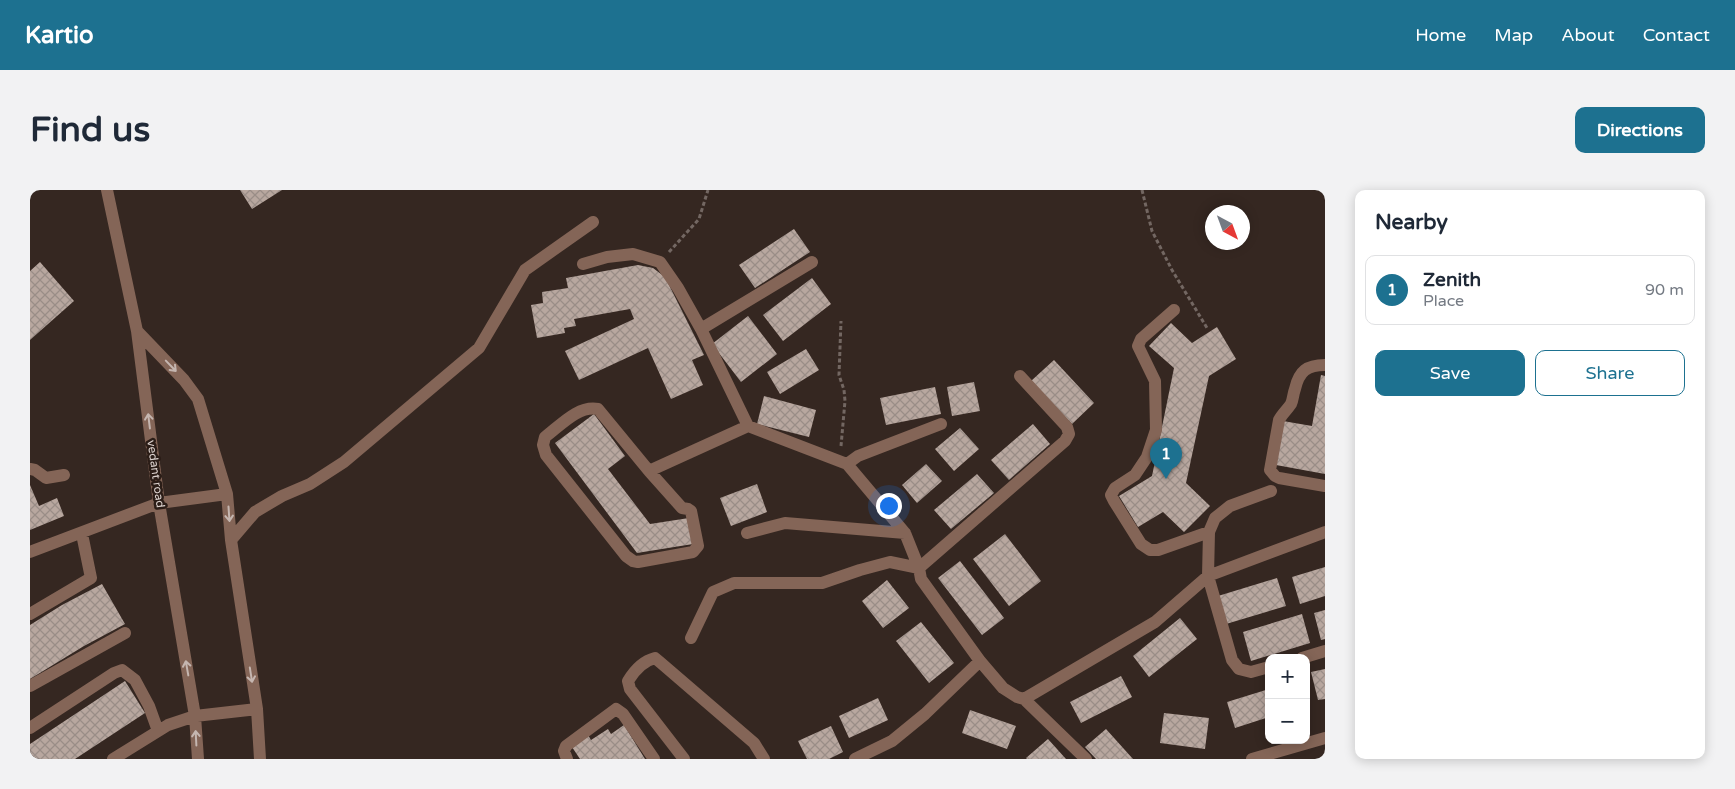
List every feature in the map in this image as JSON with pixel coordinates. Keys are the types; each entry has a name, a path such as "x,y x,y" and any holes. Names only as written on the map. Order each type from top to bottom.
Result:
{"street":[{"name":"vedant road","path":"107,190 137,331 159,503 195,716 198,759"},
{"path":"230,540 255,512 282,496 310,484 344,462 479,348 525,270 593,222"},
{"path":"583,264 607,257 633,254 660,262 678,288 701,329 748,426 843,463 905,533 919,568 921,579 980,661 1003,688 1024,699 1086,759"},
{"path":"701,329 812,262"},
{"path":"1174,310 1141,339 1138,346 1154,381 1156,430 1147,457 1135,475 1115,488 1111,495 1141,544 1150,550 1158,550 1209,532"},
{"path":"137,331 184,380 198,399 227,494 230,540 257,709 260,759"},
{"path":"1325,365 1314,365 1305,370 1297,380 1291,403 1279,420 1270,470 1279,478 1325,486"},
{"path":"919,568 1065,441 1069,434 1067,427 1020,376"},
{"path":"590,407 598,408 649,471 682,508 691,511 698,546 693,552 638,562 633,561 626,556 546,455 543,445 545,438 579,411 590,407"},
{"path":"843,463 941,424"},
{"path":"649,471 748,426"},
{"path":"30,469 35,470 46,478 64,475"},
{"path":"1265,668 1251,672 1239,670 1232,660 1208,576 1209,532 1215,518 1230,506 1271,491"},
{"path":"30,552 82,534 159,503 227,494"},
{"path":"747,533 785,522 905,533"},
{"path":"1024,699 1155,622 1208,576 1325,532"},
{"path":"30,614 92,578 82,534"},
{"path":"691,638 713,592 734,583 822,583 890,562 919,568"},
{"path":"30,686 125,633"},
{"path":"1310,656 1325,651"},
{"path":"684,759 630,689 628,681 632,674 648,660 655,658 754,743 764,759"},
{"path":"863,757 892,741 925,714 980,661"},
{"path":"30,728 114,673 122,670 135,680 149,706 158,731"},
{"path":"113,759 168,725 195,716 257,709"},
{"path":"567,759 564,751 566,746 616,710 623,714 654,759"},
{"path":"1252,759 1325,738"}],"path":[{"path":"660,262 699,219 708,190"},
{"path":"1142,190 1152,231 1172,270 1207,328"},
{"path":"841,320 839,375 845,401 843,463"}],"building":[{"path":"240,190 282,190 252,209"},
{"path":"794,229 810,252 755,288 739,265"},
{"path":"40,262 74,301 30,340 30,271"},
{"path":"638,265 653,268 665,277 704,355 692,360 703,385 671,399 648,348 579,380 565,351 634,319 630,309 574,319 576,326 564,328 565,333 537,338 531,305 543,303 542,292 568,288 566,278"},
{"path":"812,278 831,304 783,341 763,315"},
{"path":"748,316 777,354 741,382 712,344"},
{"path":"1171,323 1192,343 1217,327 1236,359 1209,376 1186,483 1210,506 1184,532 1163,512 1138,527 1119,496 1152,476 1174,368 1149,346"},
{"path":"806,349 819,370 780,394 767,372"},
{"path":"1054,360 1094,403 1072,424 1031,381"},
{"path":"1321,375 1325,376 1325,474 1276,465 1283,421 1312,426"},
{"path":"974,382 980,411 952,416 947,387"},
{"path":"935,387 941,414 886,425 880,398"},
{"path":"764,396 816,410 809,437 757,424"},
{"path":"594,414 625,456 608,469 650,524 689,518 693,544 637,553 555,443"},
{"path":"1033,424 1050,444 1009,480 991,460"},
{"path":"960,428 979,449 954,471 935,449"},
{"path":"926,464 942,481 917,503 902,485"},
{"path":"977,474 994,493 951,529 934,510"},
{"path":"757,484 767,512 731,526 720,498"},
{"path":"30,485 39,506 57,498 64,516 30,530"},
{"path":"1005,534 1041,581 1009,606 973,559"},
{"path":"960,561 1004,618 982,635 938,578"},
{"path":"1325,567 1325,596 1300,604 1292,577"},
{"path":"1277,578 1286,606 1226,624 1218,596"},
{"path":"887,580 909,608 883,628 862,601"},
{"path":"102,584 125,624 84,646 30,679 30,625 62,605"},
{"path":"1325,610 1325,639 1321,640 1314,613"},
{"path":"1302,614 1310,643 1274,654 1265,654 1265,657 1251,661 1243,632"},
{"path":"1180,618 1197,639 1149,677 1133,656"},
{"path":"921,622 954,663 929,683 896,641"},
{"path":"1325,669 1325,699 1318,700 1311,672"},
{"path":"1121,676 1132,697 1081,723 1070,702"},
{"path":"125,681 145,713 75,759 30,759 30,744"},
{"path":"1265,690 1265,718 1235,728 1227,702"},
{"path":"878,698 888,720 849,738 839,716"},
{"path":"970,710 1016,726 1007,749 962,733"},
{"path":"1164,713 1209,718 1205,749 1160,743"},
{"path":"624,725 645,759 580,759 572,747 588,735 591,740 608,729 611,734"},
{"path":"831,726 843,752 829,759 807,759 798,741"},
{"path":"1106,729 1133,759 1096,759 1085,747"},
{"path":"1048,739 1066,759 1026,758"}],"place":[{"name":"Zenith","path":"1166,479"}]}
